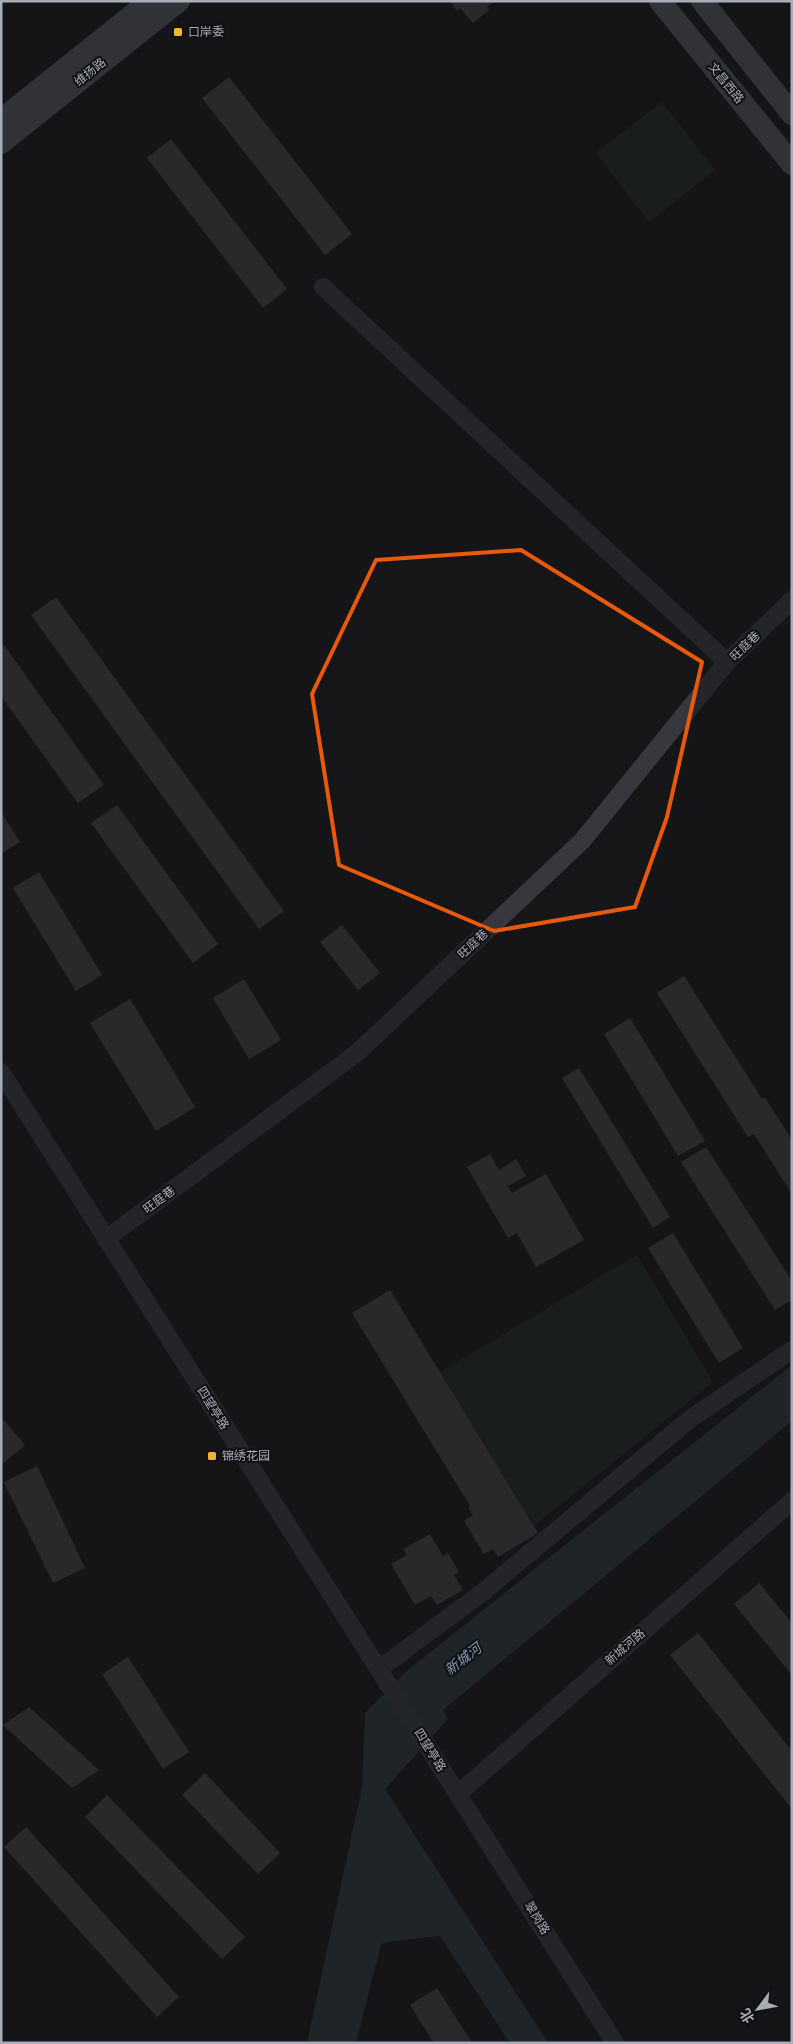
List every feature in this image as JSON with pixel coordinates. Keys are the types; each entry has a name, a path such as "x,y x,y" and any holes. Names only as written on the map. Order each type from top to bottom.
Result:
{"main road":[{"name":"维扬路","path":"1,120 150,1"},
{"name":"维扬路","path":"1,143 179,1"},
{"name":"文昌西路","path":"660,1 792,164"},
{"path":"702,1 792,114"}],"street":[{"path":"323,287 727,662"},
{"name":"旺庭巷","path":"106,1239 357,1053 582,841 727,662 792,600"},
{"name":"四望亭路","path":"1,1072 458,1794"},
{"path":"379,1670 483,1592 690,1419 792,1350"},
{"name":"新城河路","path":"458,1794 792,1500"},
{"name":"翠岗路","path":"458,1794 615,2043"}],"highlighted area":[{"path":"521,550 702,662 667,817 635,907 494,931 339,865 312,694 376,560"}],"shaded area":[{"path":"662,102 715,170 649,222 596,153"},
{"path":"637,1255 713,1382 534,1526 440,1372"}],"water":[{"name":"新城河","path":"792,1365 792,1421 443,1710 448,1719 385,1789 548,2043 510,2043 440,1936 381,1944 356,2043 307,2043 362,1788 365,1713 409,1669"}],"building":[{"path":"450,1 494,1 487,7 489,10 473,23 460,8 457,11"},
{"path":"229,77 352,234 325,255 202,98"},
{"path":"171,139 287,289 263,308 147,158"},
{"path":"56,597 284,911 259,929 31,615"},
{"path":"1,641 104,785 78,803 1,696"},
{"path":"117,805 218,944 193,963 91,823"},
{"path":"1,812 20,842 1,854"},
{"path":"39,872 102,975 76,991 13,888"},
{"path":"342,925 380,973 358,990 320,942"},
{"path":"684,976 762,1099 765,1098 792,1140 792,1194 754,1134 748,1137 657,993"},
{"path":"244,979 281,1040 249,1059 213,998"},
{"path":"130,999 195,1107 156,1131 90,1023"},
{"path":"630,1018 705,1141 678,1156 604,1034"},
{"path":"579,1068 670,1217 653,1228 562,1078"},
{"path":"706,1147 792,1281 792,1300 775,1310 681,1162"},
{"path":"490,1154 499,1170 516,1159 526,1176 508,1186 512,1193 546,1174 584,1240 536,1267 517,1233 508,1238 467,1167"},
{"path":"673,1233 743,1348 719,1363 648,1248"},
{"path":"390,1290 538,1533 498,1557 493,1549 484,1554 464,1521 473,1515 468,1508 470,1506 352,1313"},
{"path":"1,1417 25,1445 1,1465"},
{"path":"37,1466 85,1568 53,1583 4,1482"},
{"path":"430,1534 443,1556 448,1553 459,1572 454,1575 463,1590 437,1605 431,1596 415,1605 391,1564 407,1555 404,1549"},
{"path":"759,1583 792,1623 792,1675 734,1604"},
{"path":"698,1633 792,1751 792,1809 670,1655"},
{"path":"128,1657 189,1752 163,1769 102,1674"},
{"path":"29,1707 99,1770 72,1788 3,1725"},
{"path":"205,1773 280,1853 258,1874 182,1795"},
{"path":"107,1795 245,1937 222,1959 85,1817"},
{"path":"26,1827 179,1997 157,2017 4,1847"},
{"path":"437,1988 472,2043 434,2043 410,2005"}],"place":[{"name":"口岸委","path":"178,32"},
{"name":"锦绣花园","path":"212,1456"}]}
